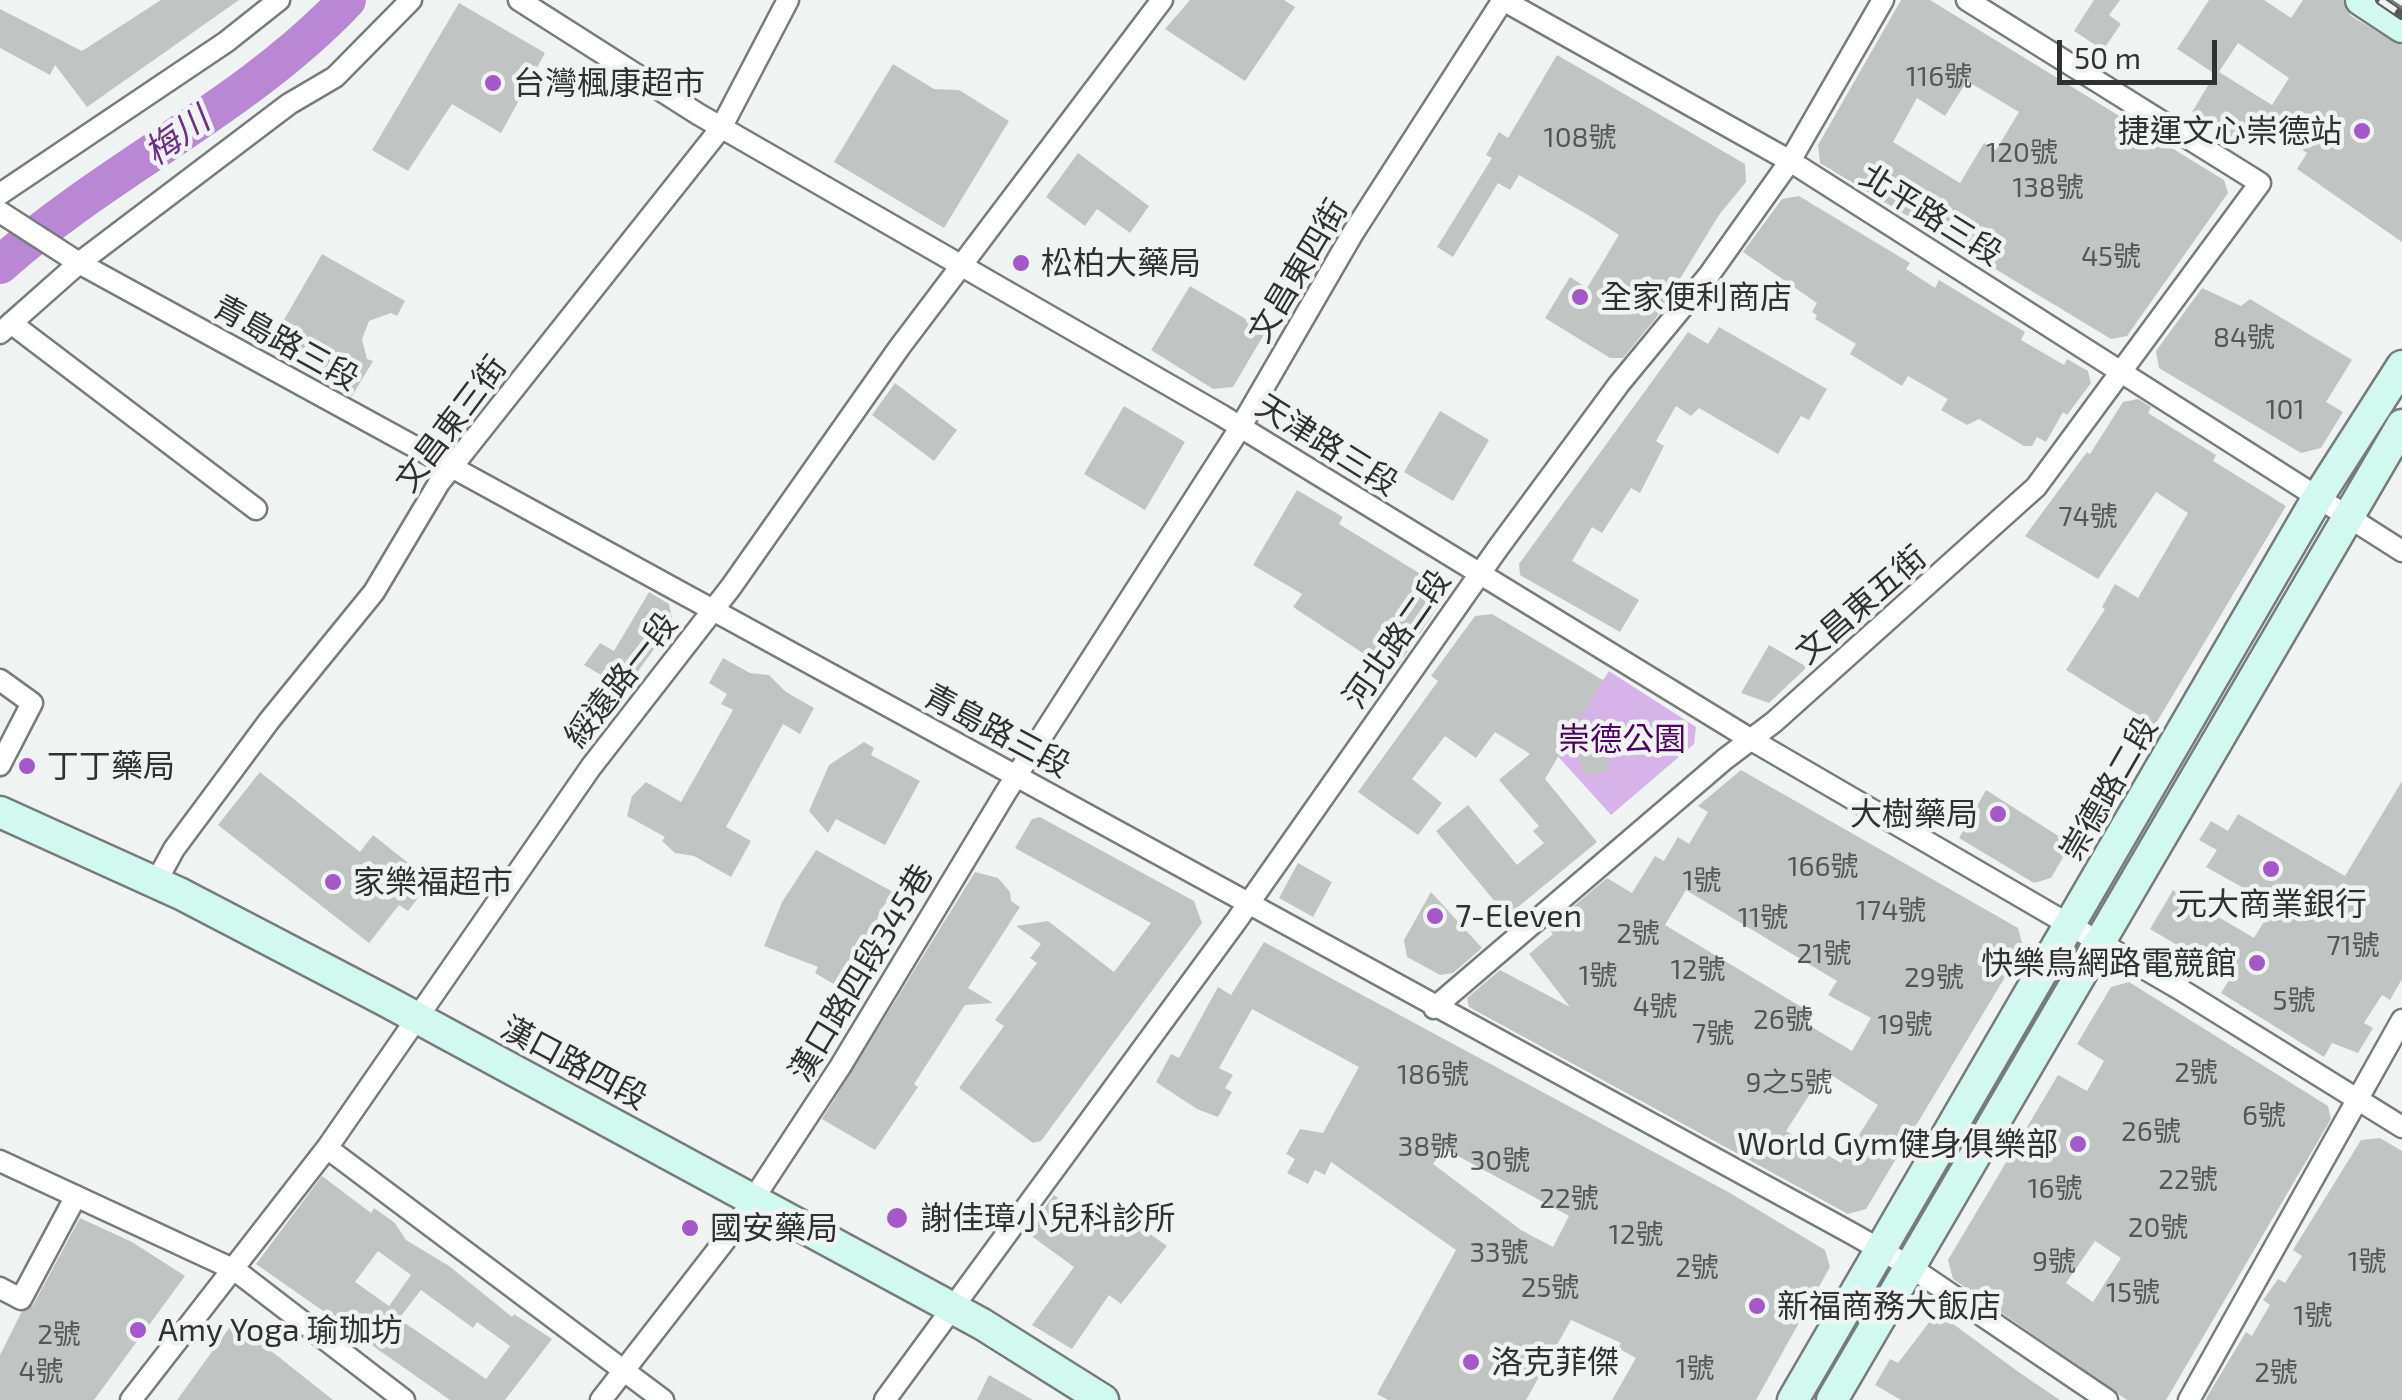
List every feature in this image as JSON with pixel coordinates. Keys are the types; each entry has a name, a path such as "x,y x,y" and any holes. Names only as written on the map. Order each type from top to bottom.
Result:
{"main road":[{"path":"2361,0 2402,26"},
{"name":"崇德路二段","path":"1793,1400 2318,497 2402,366"},
{"path":"1832,1400 2402,425"},
{"name":"漢口路四段","path":"0,812 156,882 418,1019 954,1310 1103,1400"}],"street":[{"path":"0,194 226,42 279,0"},
{"path":"256,508 6,328 79,263 290,104 336,77 411,0"},
{"name":"天津路三段","path":"519,0 721,128 1240,428 1750,740 2101,944 2402,1127"},
{"name":"文昌東三街","path":"156,882 174,849 245,753 374,592 439,483 721,128 788,0"},
{"name":"綏遠路一段","path":"131,1400 327,1148 591,767 712,612 962,265 1162,0"},
{"name":"北平路三段","path":"1503,0 1790,161 2402,551"},
{"name":"文昌東四街","path":"1018,775 1240,428 1353,234 1503,0"},
{"name":"河北路二段","path":"885,1400 1247,903 1480,573 1619,384 1709,274 1790,161 1883,0"},
{"name":"文昌東五街","path":"1434,1008 1750,740 2036,487 2260,183 1967,0"},
{"name":"青島路三段","path":"4,215 79,263 712,612 1018,775 1434,1008 1880,1249 2107,1400"},
{"path":"0,680 32,703 0,765"},
{"name":"漢口路四段345巷","path":"601,1400 754,1201 1018,775"},
{"path":"2189,1400 2402,1020"},
{"path":"327,1148 663,1400"},
{"path":"0,1161 235,1270 404,1400"},
{"path":"0,1288 21,1298 76,1196"}],"green space":[{"name":"崇德公園","path":"1609,671 1696,727 1694,744 1611,815 1555,753"}],"building":[{"path":"161,0 239,0 87,107 55,65 50,75 0,48 0,9 82,51"},
{"path":"1190,0 1284,0 1295,7 1245,81 1165,29"},
{"path":"1901,0 1930,0 2224,180 2228,193 2127,336 2111,339 1820,163 1818,145","holes":["1967,81 2019,112 1996,150 1984,143 1960,183 1893,142 1917,98 1945,116"]},
{"path":"2094,0 2120,0 2109,15 2121,24 2103,50 2074,31"},
{"path":"2209,0 2264,0 2291,18 2303,0 2342,0 2351,16 2402,46 2402,242 2297,169 2307,153 2259,118 2243,144 2192,112 2215,74 2177,49","holes":["2238,43 2289,78 2272,105 2219,72"]},
{"path":"459,3 545,53 501,133 452,104 408,171 372,150"},
{"path":"1557,55 1745,164 1746,182 1719,215 1656,318 1623,358 1610,358 1545,318 1570,277 1587,288 1619,235 1588,215 1519,175 1510,190 1498,183 1453,257 1437,247 1492,158 1486,155 1499,132 1508,138"},
{"path":"893,64 934,89 959,90 1009,121 944,228 834,162"},
{"path":"1078,153 1149,206 1130,233 1097,209 1085,226 1046,197"},
{"path":"1799,196 1910,263 1906,269 1935,288 1939,280 2025,332 2021,340 2064,365 2067,359 2088,371 2091,383 2067,415 2063,412 2046,442 2037,437 2032,446 2024,446 1979,419 1967,425 1941,410 1948,399 1908,376 1902,386 1850,354 1856,344 1815,319 1817,315 1812,312 1817,303 1743,252 1782,199"},
{"path":"322,254 405,301 397,316 391,313 369,321 362,339 367,359 373,361 352,396 267,349"},
{"path":"1190,286 1266,331 1233,387 1213,389 1151,350"},
{"path":"2202,288 2241,306 2250,299 2352,360 2326,402 2343,412 2321,448 2301,453 2159,368 2156,351"},
{"path":"1719,327 1827,389 1809,420 1801,416 1778,454 1699,408 1691,416 1676,406 1656,441 1664,446 1640,493 1631,488 1602,533 1592,527 1572,561 1639,600 1620,632 1520,575 1519,564 1688,332 1708,344"},
{"path":"895,383 957,430 934,461 872,415"},
{"path":"2138,399 2151,407 2148,413 2216,455 2213,461 2286,506 2155,725 2066,670 2105,609 2102,607 2115,584 2138,598 2188,513 2156,492 2098,579 2025,536 2087,452 2090,454 2123,402"},
{"path":"1124,406 1185,442 1145,510 1084,474"},
{"path":"1440,411 1489,440 1453,501 1404,472"},
{"path":"1297,490 1343,517 1339,524 1437,584 1441,602 1393,673 1293,607 1302,594 1253,565"},
{"path":"649,592 669,604 673,623 625,689 584,665 600,643 614,651"},
{"path":"1492,614 1603,680 1545,779 1597,842 1507,916 1436,831 1468,805 1517,865 1544,843 1533,831 1539,826 1499,780 1530,754 1495,732 1476,758 1445,736 1412,779 1442,803 1418,835 1358,792 1438,681 1431,676 1475,616"},
{"path":"1769,645 1807,667 1769,703 1741,693"},
{"path":"723,658 750,673 769,675 786,692 814,708 800,734 783,724 726,827 751,841 731,877 694,856 675,853 662,841 665,837 627,816 632,796 646,782 681,802 733,710 721,704 727,694 709,683"},
{"path":"996,712 1014,722 1003,741 986,730"},
{"path":"864,742 874,748 871,755 920,781 885,845 836,819 828,833 809,811 829,765"},
{"path":"1605,750 1610,771 1584,775 1579,755"},
{"path":"1741,770 2018,928 2023,947 1866,1209 1848,1214 1469,1007 1467,998 1500,970 1570,1007 1529,954 1553,934 1548,928 1607,878 1632,893 1655,856 1664,861 1678,837 1689,844 1708,812 1698,806","holes":["1686,890 1837,981 1828,995 1871,1018 1852,1051 1807,1024 1813,1014 1665,925","1825,1071 1878,1105 1841,1163 1786,1131"]},
{"path":"260,772 360,852 373,835 431,881 408,911 399,905 369,943 218,825"},
{"path":"2402,781 2402,979 2390,1000 2382,995 2364,1023 2373,1028 2358,1053 2332,1043 2324,1057 2221,993 2231,977 2150,929 2173,890 2254,938 2274,905 2206,867 2217,850 2199,840 2211,821 2228,831 2238,814 2345,876"},
{"name":"大樹藥局","path":"1986,790 2071,844 2051,878 2034,883 1959,838"},
{"path":"1040,817 1194,901 1202,923 1041,1141 1033,1143 959,1088 1004,1026 995,1020 1037,963 1030,958 1041,944 1016,926 1048,921 1114,972 1151,923 1015,848 1032,819"},
{"path":"816,850 895,893 880,910 872,938 857,952 850,974 837,986 815,973 818,967 764,946 782,902"},
{"path":"1298,863 1332,882 1313,917 1279,898"},
{"path":"975,872 998,878 1010,892 1011,901 1020,907 968,988 993,1003 965,1005 914,1084 918,1087 875,1150 822,1119"},
{"name":"7-Eleven","path":"1431,892 1482,948 1453,973 1440,975 1407,957 1404,940"},
{"path":"1264,942 1730,1193 1825,1250 1830,1267 1756,1400 1612,1400 1636,1358 1618,1348 1621,1343 1571,1320 1526,1400 1388,1400 1377,1394 1456,1250 1331,1162 1325,1175 1315,1170 1308,1184 1287,1173 1295,1159 1286,1154 1300,1129 1323,1133 1359,1067 1252,1009 1219,1068 1233,1075 1225,1088 1232,1092 1218,1117 1197,1109 1156,1082 1171,1054 1179,1058 1218,987 1231,995","holes":["1443,1148 1569,1216 1553,1247 1521,1230 1433,1164"]},
{"path":"2129,982 2328,1106 2331,1119 2166,1400 2127,1400 1953,1279 1948,1260 2058,1075 2087,1091 2104,1061 2077,1044 2111,987","holes":["2095,1241 2121,1258 2093,1302 2066,1283"]},
{"path":"2380,1138 2402,1151 2402,1400 2205,1400 2246,1332 2252,1336 2270,1305 2263,1300 2278,1279 2285,1283 2302,1256 2293,1250 2361,1140"},
{"path":"322,1176 371,1213 374,1208 395,1223 406,1240 449,1266 512,1317 514,1314 552,1339 505,1400 450,1400 256,1264","holes":["378,1251 411,1275 389,1306 355,1282","421,1290 473,1328 477,1322 510,1346 486,1379 405,1323 401,1316"]},
{"path":"1054,1195 1097,1227 1112,1207 1167,1246 1121,1304 1109,1295 1072,1349 1032,1325 1074,1267 1026,1232"},
{"path":"80,1218 132,1242 185,1276 94,1400 0,1400 0,1355 21,1313 33,1305"},
{"path":"1937,1312 2060,1400 1901,1400 1875,1385 1890,1359 1898,1363"},
{"path":"232,1324 270,1350 333,1400 177,1400"},
{"path":"989,1375 1033,1400 977,1400"}],"waterway":[{"name":"梅川","path":"0,265 86,198 266,73 347,0"}],"railway":[{"path":"2380,0 2402,15"}],"place":[{"name":"台灣楓康超市","path":"493,83"},
{"name":"捷運文心崇德站","path":"2362,131"},
{"name":"松柏大藥局","path":"1021,263"},
{"name":"全家便利商店","path":"1580,297"},
{"name":"丁丁藥局","path":"27,766"},
{"name":"大樹藥局","path":"1998,814"},
{"name":"元大商業銀行","path":"2271,869"},
{"name":"家樂福超市","path":"333,882"},
{"name":"7-Eleven","path":"1435,916"},
{"name":"快樂鳥網路電競館","path":"2257,963"},
{"name":"World Gym健身俱樂部","path":"2078,1144"},
{"name":"謝佳璋小兒科診所","path":"897,1218"},
{"name":"國安藥局","path":"690,1228"},
{"name":"新福商務大飯店","path":"1757,1306"},
{"name":"Amy Yoga 瑜珈坊","path":"138,1330"},
{"name":"洛克菲傑","path":"1471,1362"}]}
